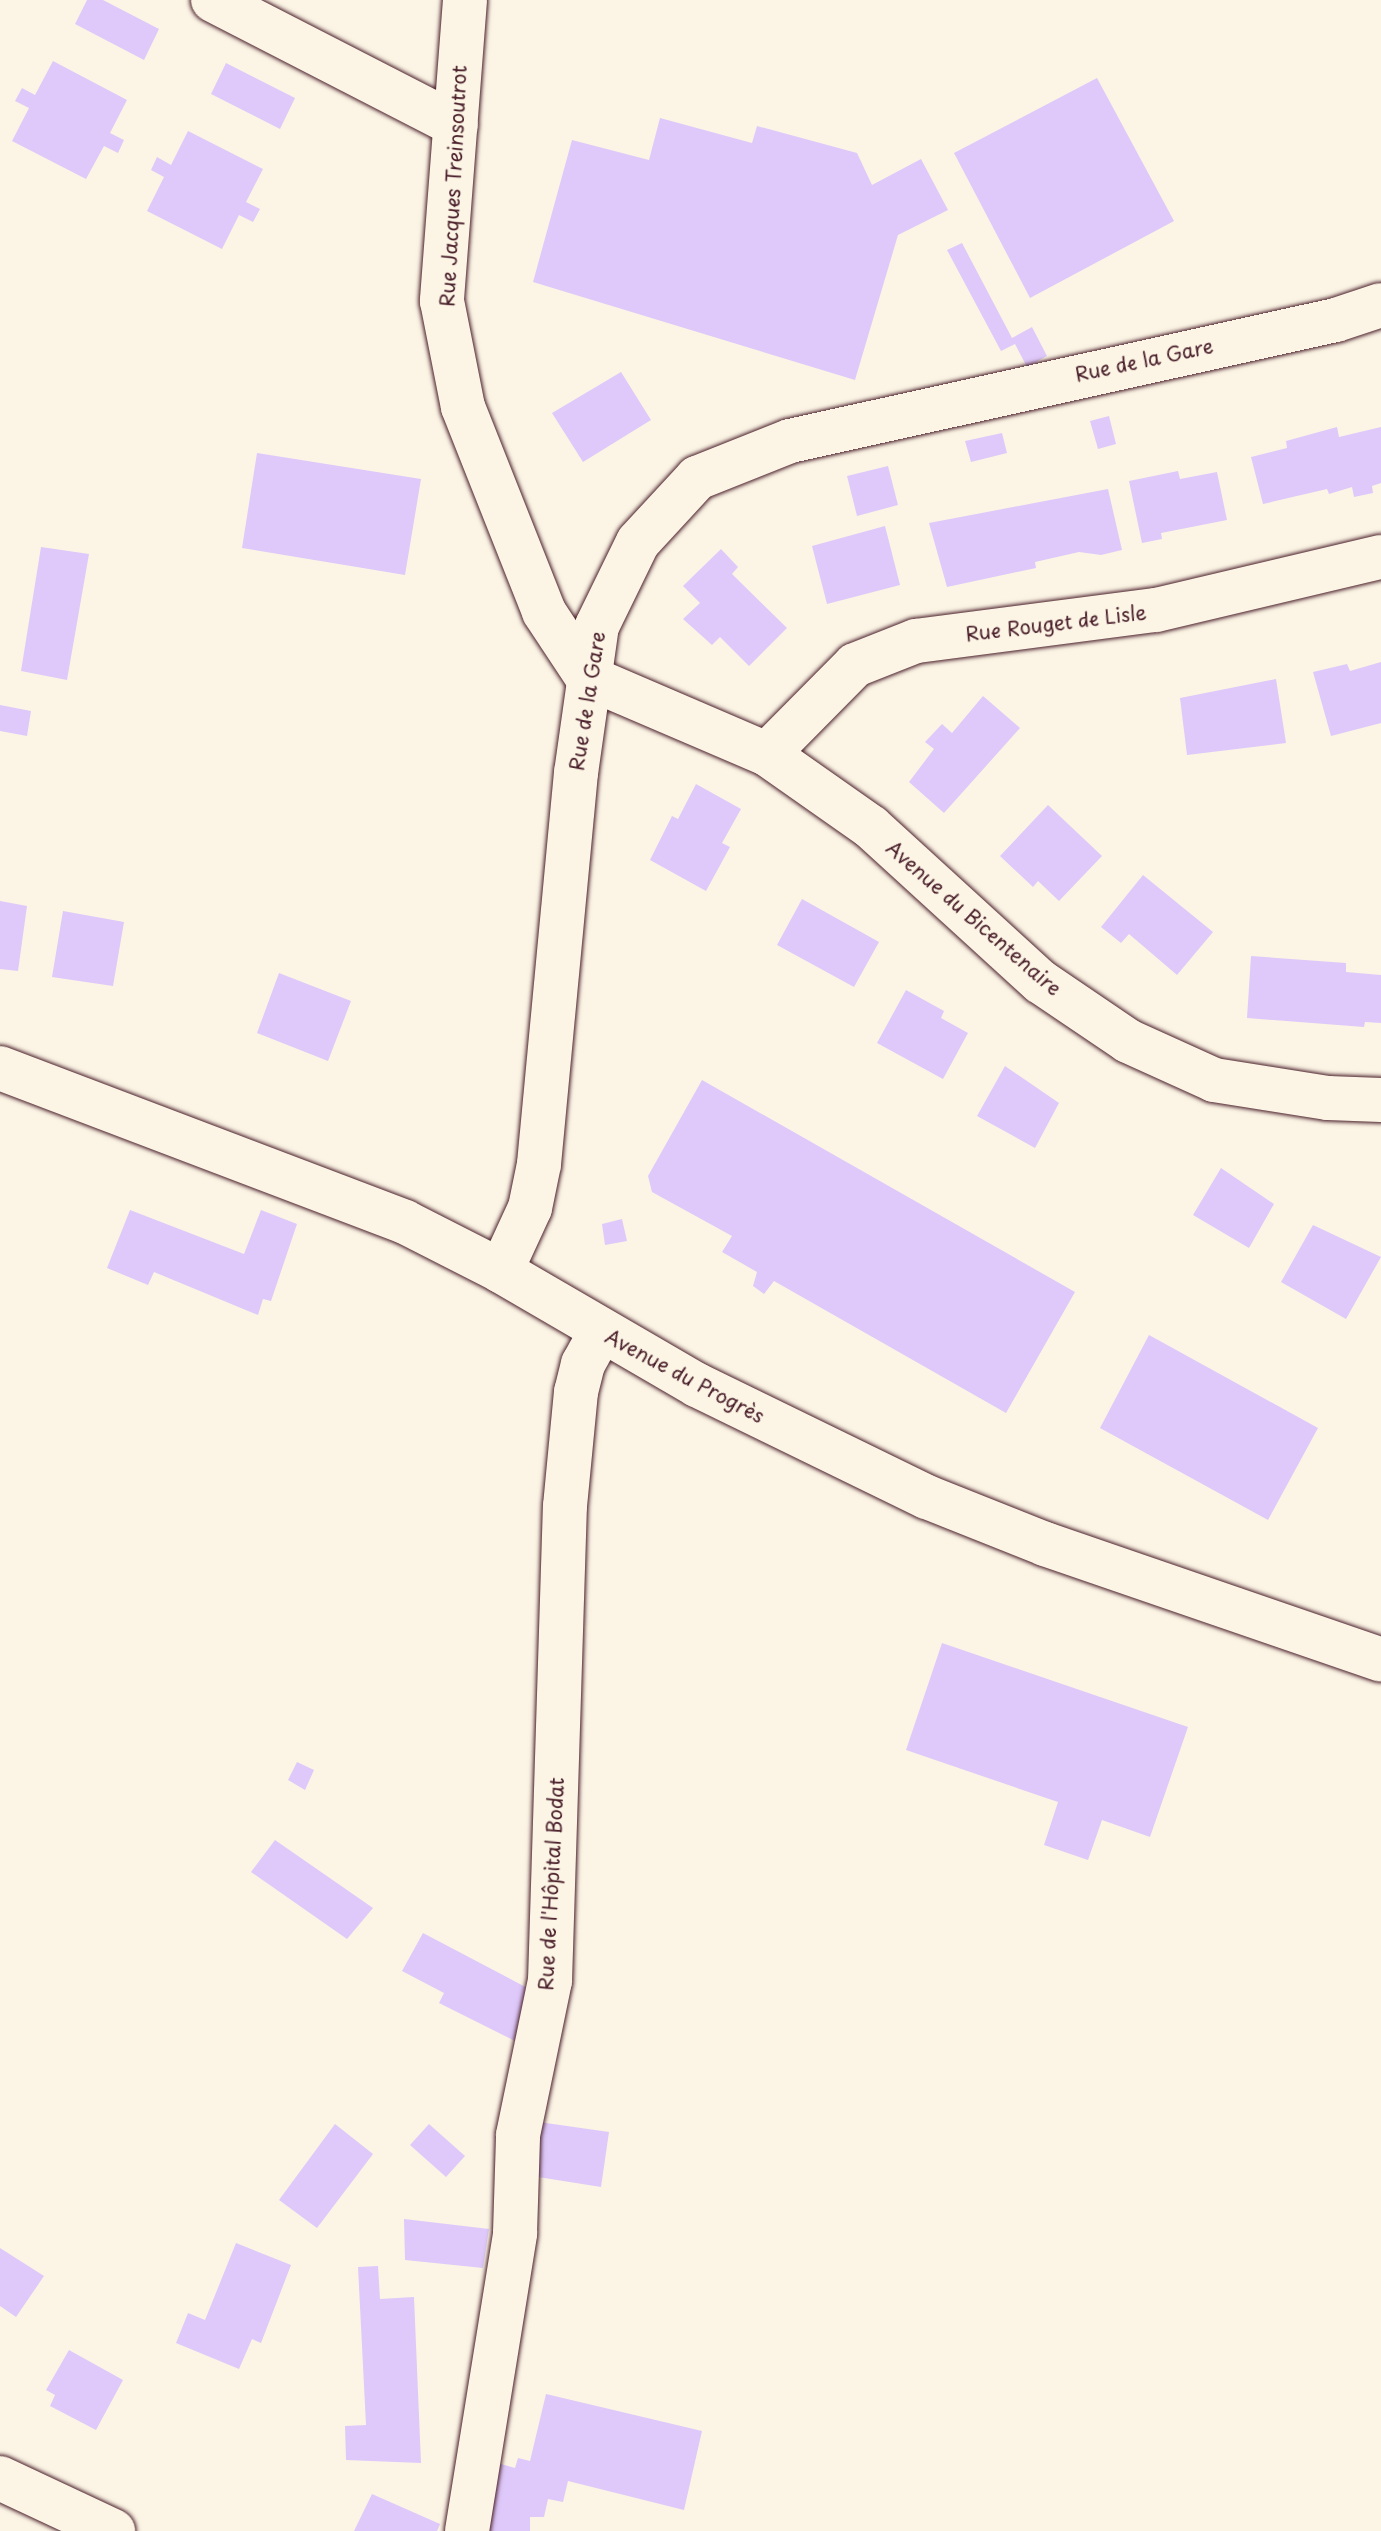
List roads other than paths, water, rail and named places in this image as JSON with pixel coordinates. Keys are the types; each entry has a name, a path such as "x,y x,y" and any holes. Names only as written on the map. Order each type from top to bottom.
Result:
{"street":[{"path":"213,0 456,125"},
{"name":"Rue Jacques Treinsoutrot","path":"465,0 442,301 463,407 544,612 587,677"},
{"name":"Rue de la Gare","path":"501,1271 530,1208 539,1164 587,677 597,626 638,542 697,478 790,441 1336,320 1381,305"},
{"name":"Rue Rouget de Lisle","path":"767,754 855,665 916,641 1156,610 1381,557"},
{"name":"Avenue du Bicentenaire","path":"587,677 767,754 871,827 1041,982 1128,1041 1214,1080 1328,1098 1381,1100"},
{"name":"Avenue du Progrès","path":"0,1068 303,1180 501,1271 601,1332 843,1459 927,1497 1045,1544 1381,1660"},
{"name":"Rue de l'Hôpital Bodat","path":"467,2531 515,2233 518,2135 550,1981 565,1506 576,1392 583,1364 601,1332"},
{"path":"0,2478 113,2531"}]}
